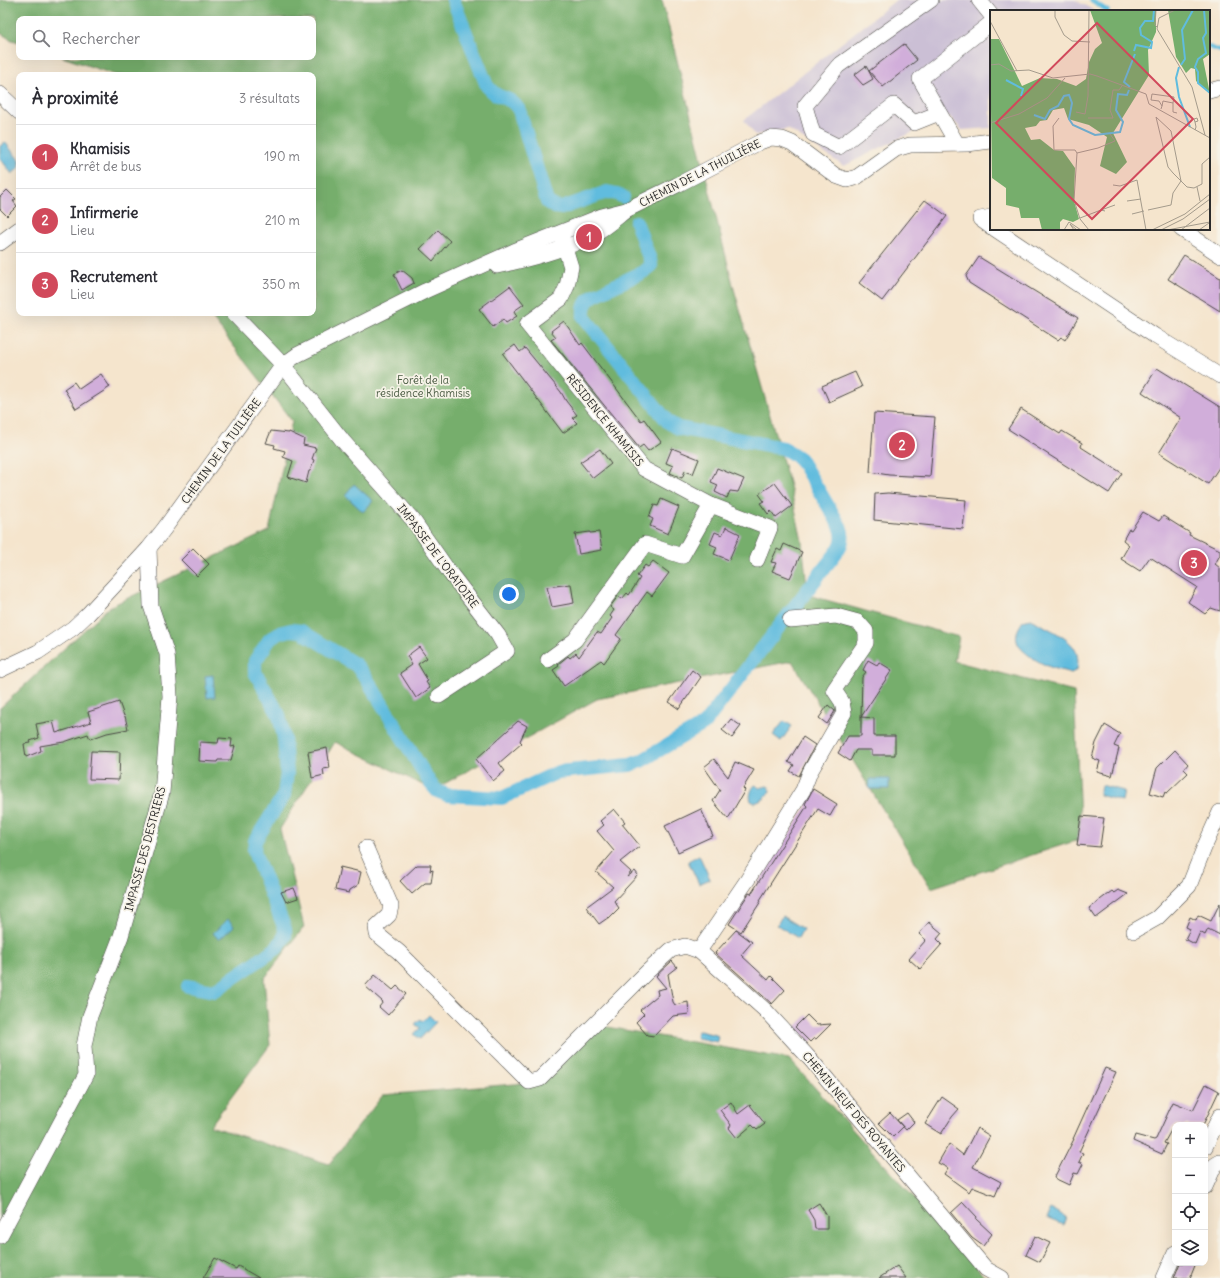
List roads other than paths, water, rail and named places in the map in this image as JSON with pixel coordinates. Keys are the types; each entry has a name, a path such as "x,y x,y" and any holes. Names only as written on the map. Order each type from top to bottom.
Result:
{"street":[{"path":"931,0 838,66 805,106 813,134 839,147 894,105 914,124 939,113"},
{"path":"979,0 990,14"},
{"path":"957,144 920,79 990,23"},
{"path":"1210,91 1220,88"},
{"path":"0,94 16,109"},
{"name":"CHEMIN DE LA THUILIÈRE","path":"471,271 519,261 560,240 595,219 626,210 760,142 772,138 782,139 792,143 836,176 847,180 857,177 896,149 916,144 957,144 990,141"},
{"name":"CHEMIN DE LA THUILIÈRE","path":"560,240 593,235 626,210"},
{"path":"990,217 980,220 990,225"},
{"path":"0,243 16,230"},
{"path":"996,230 1155,336 1220,376"},
{"path":"1182,230 1220,255"},
{"name":"RÉSIDENCE KHAMISIS","path":"560,240 571,267 568,286 561,299 527,324 644,469 711,505"},
{"name":"CHEMIN DE LA TUILIÈRE","path":"0,670 38,652 73,628 88,614 149,548 164,529 283,365 297,355 425,291 471,271"},
{"path":"236,316 283,365"},
{"name":"IMPASSE DE L'ORATOIRE","path":"283,365 343,441 413,520 450,573 498,634 507,651 439,696"},
{"path":"548,660 575,640 645,544 682,556 711,505 770,528 757,560"},
{"name":"IMPASSE DES DESTRIERS","path":"0,1236 86,1075 84,1046 90,1016 121,936 162,793 170,696 167,654 151,606 149,548"},
{"path":"366,848 391,906 389,915 376,927 378,934 399,952 529,1082 540,1079 671,950 685,946 699,952 748,879 803,790 810,772 844,713 842,702 834,690 866,643 866,631 858,622 836,616 790,620"},
{"path":"1134,932 1157,918 1189,886 1220,812"},
{"name":"CHEMIN NEUF DES ROYANTES","path":"699,952 765,1010 811,1060 986,1269 1002,1278"},
{"path":"1208,1141 1220,1116"},
{"path":"1208,1178 1213,1162"},
{"path":"1164,1278 1172,1260"}],"water":[{"path":"5,142 16,156 16,171 12,174 0,158 0,146"},
{"path":"354,484 373,501 363,512 345,495"},
{"path":"1030,619 1066,639 1074,647 1078,657 1077,670 1071,673 1055,669 1032,658 1022,649 1017,641 1017,633 1023,621"},
{"path":"213,675 215,697 207,698 205,676"},
{"path":"784,721 792,726 781,741 773,735"},
{"path":"870,779 889,779 889,789 869,789"},
{"path":"755,785 759,788 767,786 769,787 770,791 764,799 755,803 751,801 750,797 751,791"},
{"path":"1101,785 1124,791 1122,801 1099,795"},
{"path":"699,855 710,879 699,884 688,861"},
{"path":"782,916 803,929 798,938 777,925"},
{"path":"228,919 234,926 219,940 213,933"},
{"path":"429,1015 436,1022 420,1039 414,1034 420,1028 415,1024 420,1019 423,1021"},
{"path":"699,1031 718,1036 717,1042 697,1038 697,1032"},
{"path":"1051,1209 1066,1217 1063,1225 1046,1218"}],"waterway":[{"path":"453,0 487,86 496,94 512,102 519,110 547,202 555,207 562,208 607,192 623,197"},
{"path":"1091,0 1106,10"},
{"path":"1210,47 1220,51"},
{"path":"188,986 214,991 277,948 285,936 285,929 254,850 255,841 284,795 287,773 284,738 279,715 255,672 255,661 270,639 279,633 291,630 301,631 356,665 365,676 430,783 437,791 447,795 502,798 558,772 630,765 641,761 704,724 838,550 842,541 840,526 800,459 783,448 678,428 668,422 584,317 585,305 593,296 643,272 651,265 636,222"}],"place":[{"name":"Khamisis","path":"589,237"},
{"name":"Infirmerie","path":"902,445"},
{"name":"Recrutement","path":"1194,563"}],"park label":[{"name":"Forêt de la résidence Khamisis","path":"423,386"}]}
